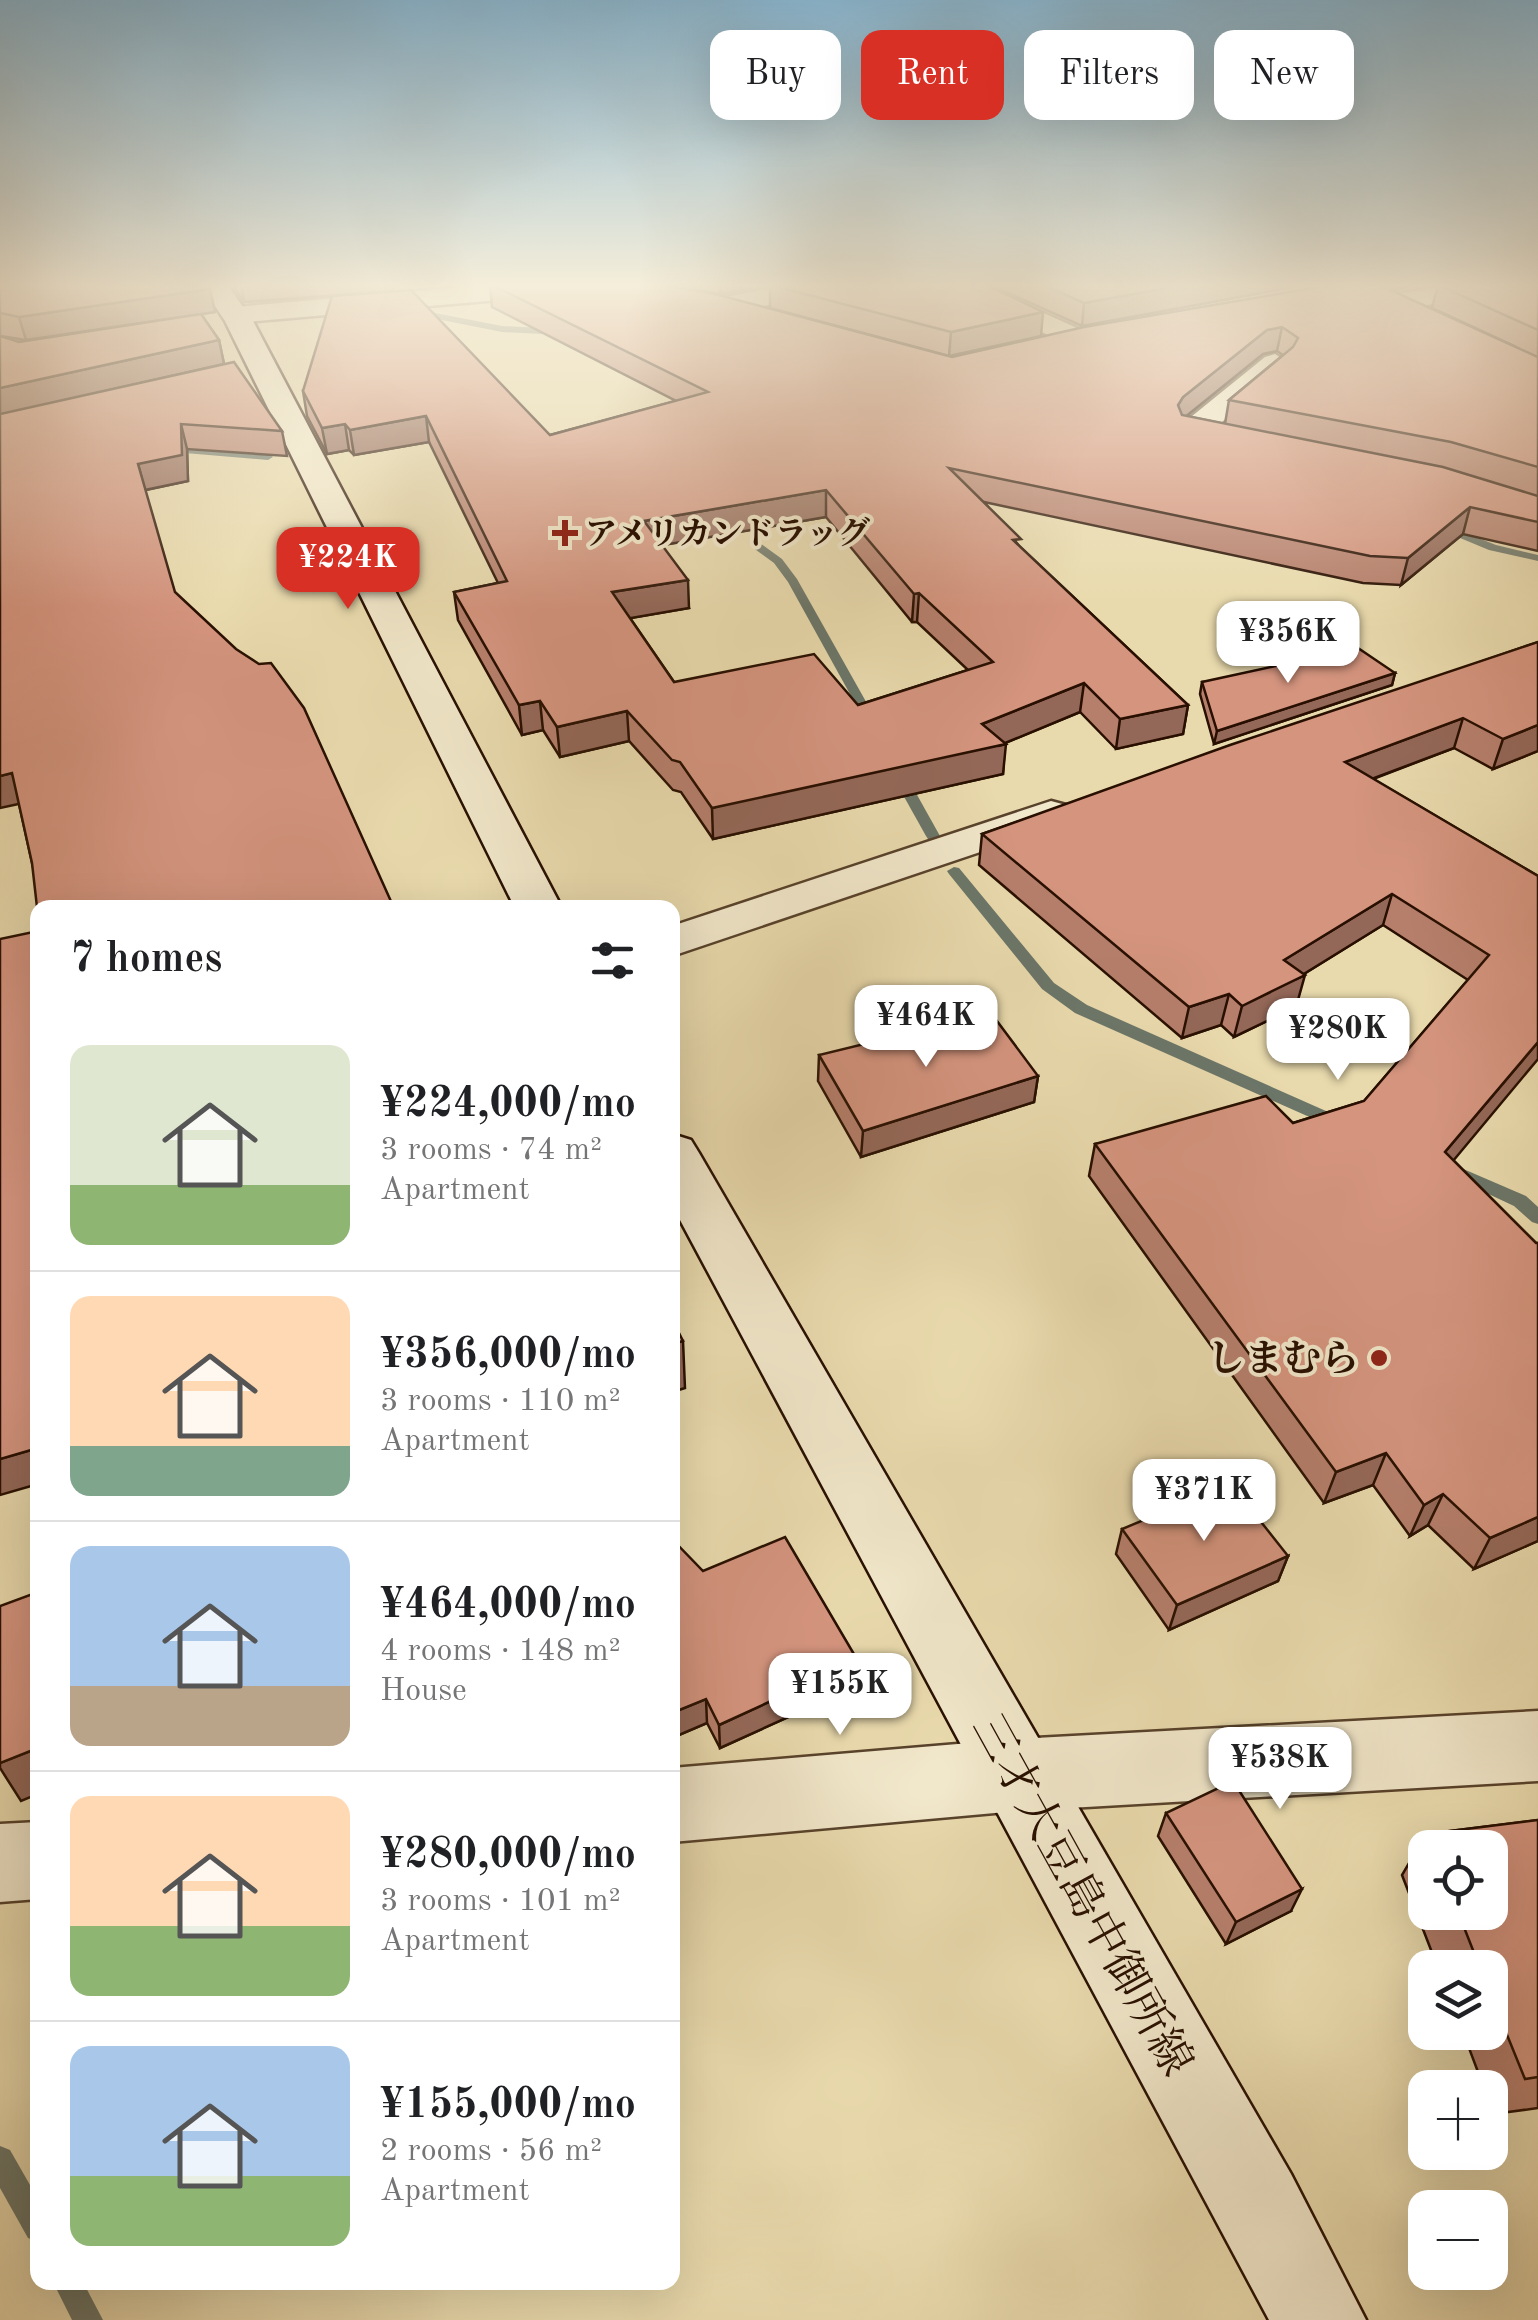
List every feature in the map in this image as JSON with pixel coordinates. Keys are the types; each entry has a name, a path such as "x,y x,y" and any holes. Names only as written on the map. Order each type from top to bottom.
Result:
{"street":[{"path":"262,391 535,900"},
{"path":"1241,391 1192,432 1269,447"},
{"path":"680,939 1084,803"},
{"name":"三才大豆島中御所線","path":"680,1168 1260,2206 1319,2320"},
{"path":"680,1804 1017,1776 1538,1746"},
{"path":"0,1863 30,1861"}],"building":[{"path":"102,391 254,391 282,431 181,424 182,455 138,464 175,592 236,649 259,664 271,663 304,708 390,900 36,900 12,773 0,776 0,414"},
{"path":"303,391 508,391 550,435 708,392 1190,391 1178,405 1182,415 1443,467 1538,496 1538,522 1470,507 1408,558 1370,556 949,468 1021,539 1013,540 1188,705 1120,719 1084,683 982,724 1006,744 712,808 680,762 672,760 627,711 557,727 540,701 519,705 454,592 507,581 426,416 350,430 345,424 322,428","holes":["826,490 914,594 919,593 993,662 858,705 814,654 674,682 612,592 688,580 644,521"]},
{"path":"1240,391 1538,391 1538,467 1451,442 1229,400"},
{"path":"1538,642 1538,725 1503,739 1463,718 1345,762 1538,876 1538,1042 1445,1152 1538,1243 1538,1517 1490,1538 1443,1494 1424,1505 1386,1453 1336,1472 1095,1144 1266,1096 1293,1123 1364,1101 1489,955 1392,894 1284,960 1305,975 1242,1006 1229,994 1189,1007 982,834 1230,745"},
{"path":"1358,648 1395,673 1217,731 1202,682"},
{"path":"30,933 30,1450 0,1459 0,939"},
{"path":"991,1013 1038,1076 863,1131 819,1055"},
{"path":"1231,1484 1288,1556 1177,1605 1122,1529"},
{"path":"785,1537 858,1661 719,1725 706,1699 680,1710 680,1547 703,1571"},
{"path":"30,1595 30,1751 0,1763 0,1606"},
{"path":"1233,1781 1302,1889 1236,1922 1166,1813"},
{"path":"1538,1820 1538,2077 1525,2079 1508,2037 1508,1950 1473,1950 1465,1930 1508,1930 1508,1830 1458,1830"}],"waterway":[{"path":"165,449 268,457"},
{"path":"1440,526 1493,548 1538,558"},
{"path":"756,545 778,561 793,581 872,723"},
{"path":"900,777 933,836"},
{"path":"954,871 1048,986 1081,1009 1338,1123"},
{"path":"1454,1171 1520,1201 1538,1217"},
{"path":"0,2160 30,2214"},
{"path":"71,2290 88,2320"}],"place":[{"name":"アメリカンドラッグ","path":"565,533"},
{"name":"しまむら","path":"1379,1358"}]}
